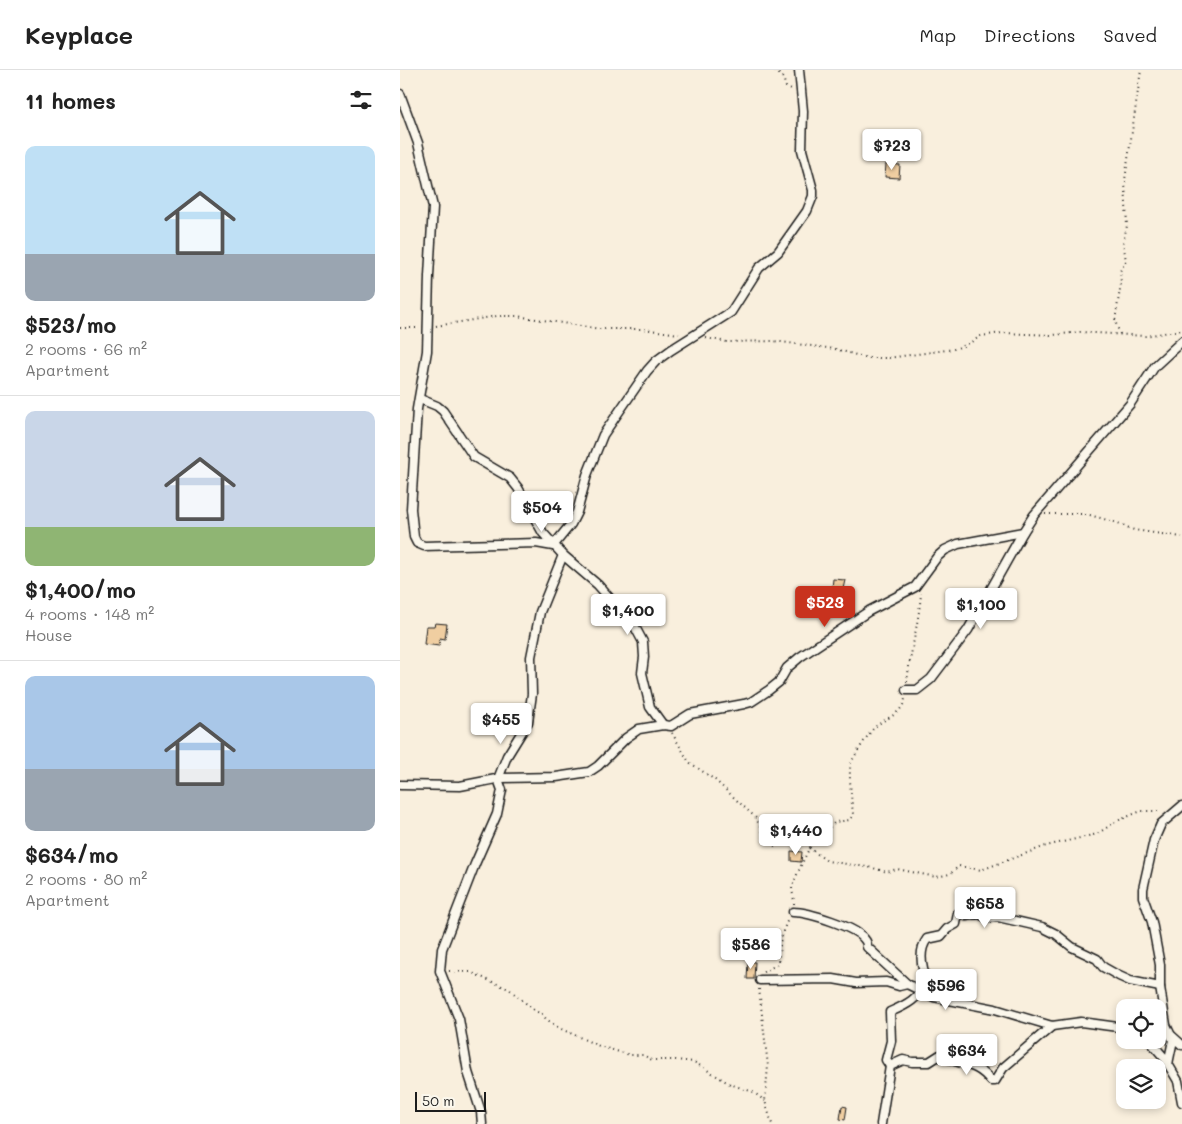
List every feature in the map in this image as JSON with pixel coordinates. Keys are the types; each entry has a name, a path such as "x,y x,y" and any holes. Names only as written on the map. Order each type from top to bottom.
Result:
{"street":[{"path":"553,546 571,524 577,512 587,475 603,435 656,361 731,312 758,268 778,252 807,211 813,196 813,190 802,150 803,104 799,70"},
{"path":"400,94 420,151 433,207 427,351 415,435 411,508 414,537 418,543 424,546 536,543 553,546"},
{"path":"906,690 917,690 931,679 968,630 1034,515 1130,404 1155,366 1182,341"},
{"path":"420,399 437,406 443,411 474,457 510,478 553,546 598,585 635,627 643,642 642,673 650,707 667,725"},
{"path":"400,785 460,786 498,779 556,777 589,772 598,766 626,738 639,729 667,725 690,714 751,702 779,682 787,668 800,657 869,611 915,588 936,557 944,550 958,544 1023,532"},
{"path":"482,1124 481,1112 468,1072 459,1019 440,971 442,949 475,864 497,814 502,790 498,779 506,756 528,722 532,694 531,657 540,612 563,555"},
{"path":"1182,806 1161,824 1154,840 1143,889 1143,896 1152,922 1160,965 1160,987 1166,1025 1172,1036 1182,1045"},
{"path":"793,912 801,912 855,932 865,940 867,947 880,956 908,984 934,997 995,1009 1052,1026 1081,1022 1116,1027"},
{"path":"882,1124 890,1066 886,1060 891,1040 890,1012 916,999 921,992 927,982 922,969 924,943 927,939 941,936 947,929 956,924 958,913 966,916 979,914 988,918 998,917 1042,927 1056,934 1072,947 1097,959 1103,967 1119,976 1130,981 1160,987"},
{"path":"760,980 833,979 856,983 886,982 898,986 908,984"},
{"path":"890,1066 903,1060 929,1062 940,1055 950,1060 978,1067 991,1081 995,1081 1003,1068 1052,1026"},
{"path":"1168,1062 1173,1040 1172,1036"},
{"path":"1157,1049 1168,1062 1180,1088 1182,1102"}],"path":[{"path":"775,70 783,78 786,87 792,89 800,88"},
{"path":"1120,334 1115,322 1121,283 1120,271 1126,261 1123,242 1127,226 1125,180 1141,70"},
{"path":"400,328 427,327 497,316 517,316 600,329 643,329 727,342 773,341 835,349 867,358 888,358 954,349 966,345 981,336 996,334 1053,335 1080,332 1144,336 1182,330"},
{"path":"1034,515 1057,513 1086,514 1118,522 1134,530 1182,537"},
{"path":"772,1124 765,1101 768,1066 760,1008 760,980 764,972 778,964 781,936 785,923 793,912 792,888 795,876 809,848 818,842 835,822 850,820 852,814 850,769 852,761 863,745 868,733 886,718 895,716 900,712 905,702 911,652 919,618 921,580"},
{"path":"667,725 681,748 684,757 715,780 756,818 766,839 776,848"},
{"path":"809,848 827,861 887,872 896,869 936,876 950,874 959,866 981,870 1046,846 1097,834 1141,810 1158,811 1161,824"},
{"path":"440,971 470,972 509,989 535,1011 560,1028 599,1046 630,1055 644,1055 652,1060 694,1062 730,1084 753,1092 765,1101"}],"building":[{"path":"886,164 900,165 899,178 885,177"},
{"path":"833,579 845,580 843,589 832,588"},
{"path":"435,623 447,624 445,639 440,638 439,646 424,644 426,626 434,626"},
{"path":"791,851 802,852 801,862 791,861"},
{"path":"748,962 755,962 754,979 747,979"},
{"path":"842,1106 847,1107 845,1120 840,1119"}]}
